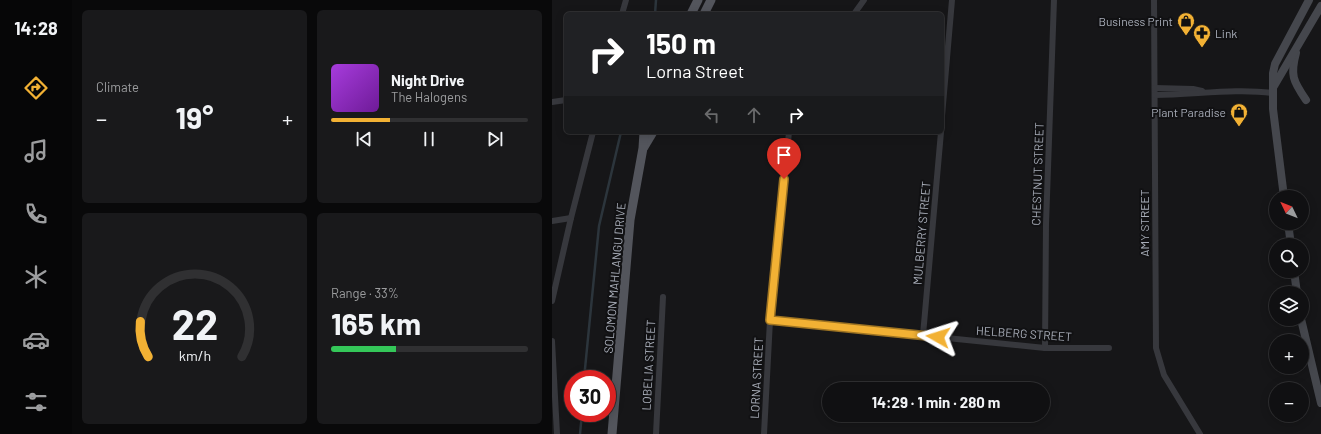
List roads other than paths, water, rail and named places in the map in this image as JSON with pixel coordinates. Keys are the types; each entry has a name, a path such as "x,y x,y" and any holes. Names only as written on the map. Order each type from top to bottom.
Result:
{"main road":[{"path":"692,12 698,0"},
{"path":"705,12 711,0"},
{"name":"SOLOMON MAHLANGU DRIVE","path":"612,434 630,220 643,148 644,134"},
{"name":"SOLOMON MAHLANGU DRIVE","path":"643,148 652,134"}],"street":[{"path":"623,12 626,0"},
{"path":"944,93 952,0"},
{"name":"CHESTNUT STREET","path":"1045,348 1046,224 1054,0"},
{"name":"AMY STREET","path":"1154,0 1156,348 1164,375 1200,434"},
{"path":"1283,190 1273,73 1275,64 1309,0"},
{"path":"855,12 862,2"},
{"path":"1274,90 1298,44 1321,6"},
{"path":"1298,44 1292,74 1306,100"},
{"path":"1155,88 1193,89 1204,92"},
{"path":"1155,95 1184,95 1204,92 1274,90"},
{"path":"552,102 564,100"},
{"path":"552,301 592,134"},
{"name":"LORNA STREET","path":"764,434 770,320 789,134"},
{"name":"MULBERRY STREET","path":"922,335 941,134"},
{"path":"552,221 571,218"},
{"name":"LOBELIA STREET","path":"656,434 663,297"},
{"name":"HELBERG STREET","path":"770,320 1045,348 1110,348"},
{"path":"1303,326 1321,403"},
{"path":"552,340 557,434"}],"waterway":[{"path":"655,12 656,0"},
{"path":"585,370 599,226 621,134"},
{"path":"580,434 581,422"}],"place":[{"name":"Business Print","path":"1186,36"},
{"name":"Link","path":"1202,48"},
{"name":"Plant Paradise","path":"1239,127"}]}
